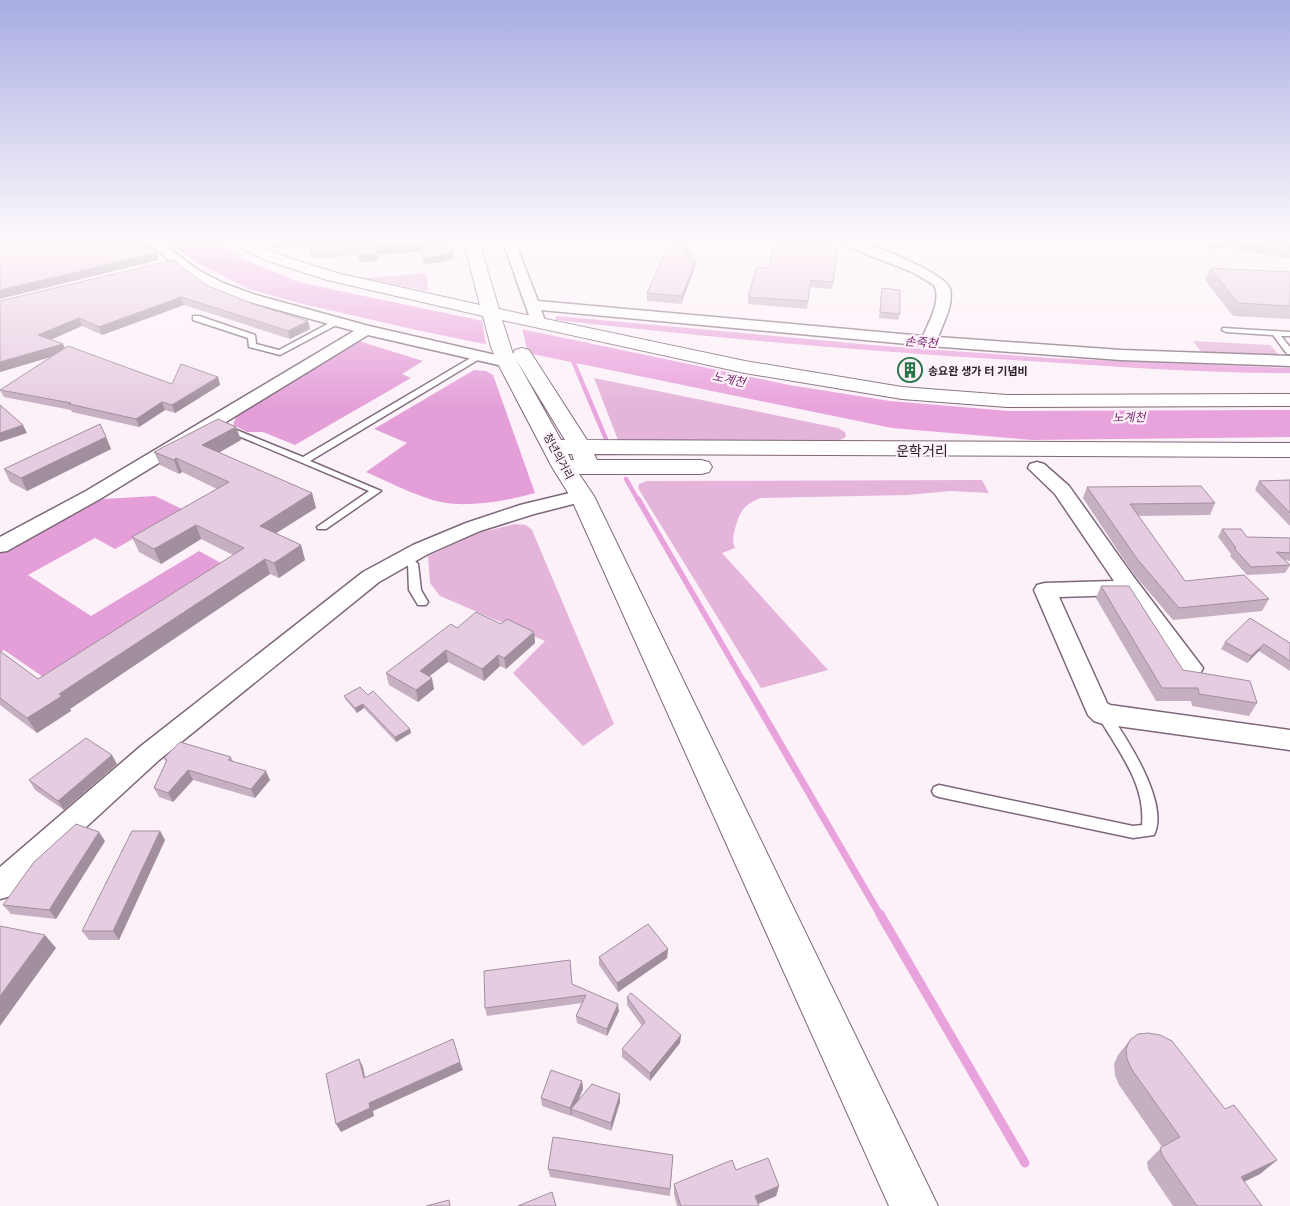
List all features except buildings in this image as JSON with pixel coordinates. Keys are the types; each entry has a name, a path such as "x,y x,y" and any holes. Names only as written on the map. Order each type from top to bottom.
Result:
{"main road":[{"path":"415,295 539,324 746,367 902,394 1007,401 1290,400"},
{"name":"청년의거리","path":"495,295 504,315 503,354 574,465 914,1206"},
{"name":"운학거리","path":"574,465 1290,450"},
{"name":"운학거리","path":"574,465 1290,468"}],"street":[{"path":"244,295 366,330 503,354"},
{"path":"528,295 539,324"},
{"path":"929,341 940,310 942,295"},
{"path":"532,305 929,341 1122,355 1290,361"},
{"path":"0,546 93,495 366,330"},
{"path":"0,886 158,747 371,577 405,556 435,542 543,504 574,465"},
{"path":"1037,468 1062,490 1131,588 1191,668"},
{"path":"1131,588 1044,590 1097,708 1104,714 1290,740"}],"lane":[{"path":"196,318 252,338 252,345 280,353 338,322"},
{"path":"1226,330 1290,334"},
{"path":"1275,333 1290,352"},
{"path":"303,461 503,354"},
{"path":"212,423 376,491 322,527"},
{"path":"405,556 413,564 415,590 422,602"},
{"path":"939,791 1133,832 1149,830 1152,818 1141,780 1123,741 1104,714"}],"shaded area":[{"path":"359,341 423,361 402,374 411,378 295,445 263,432 247,432 233,425 236,417"},
{"path":"1193,341 1270,345 1280,356 1201,352"},
{"path":"474,370 486,371 493,375 535,493 486,503 445,503 410,492 366,472 407,443 374,429"},
{"path":"594,378 838,428 845,432 846,437 838,441 618,440"},
{"path":"982,480 989,493 950,491 907,495 761,498 746,506 735,529 733,543 735,548 722,553 828,670 761,688 638,488 639,484 647,481"},
{"path":"155,496 184,510 115,549 95,538 28,575 91,616 199,551 230,568 49,681 4,650 0,652 0,553 103,499"},
{"path":"515,524 526,525 532,530 614,724 583,746 513,673 545,641 440,596 430,583 428,556 478,533"}],"water":[{"name":"노계천","path":"271,295 360,295 789,385 890,401 1009,411 1290,410 1290,437 1032,440 892,428 421,331"},
{"path":"557,316 872,345 1049,358 1290,368 1290,373 1160,369 852,349 733,339 556,320"}],"pier":[{"path":"482,319 522,328 528,354 486,346"}],"waterway":[{"path":"571,356 606,439"},
{"path":"626,479 638,500"},
{"path":"638,499 745,684"},
{"path":"745,683 880,915"},
{"path":"880,914 1025,1163"}],"place":[{"name":"송요완 생가 터 기념비","path":"910,370"}],"water label":[{"name":"손죽천","path":"921,342"}]}
